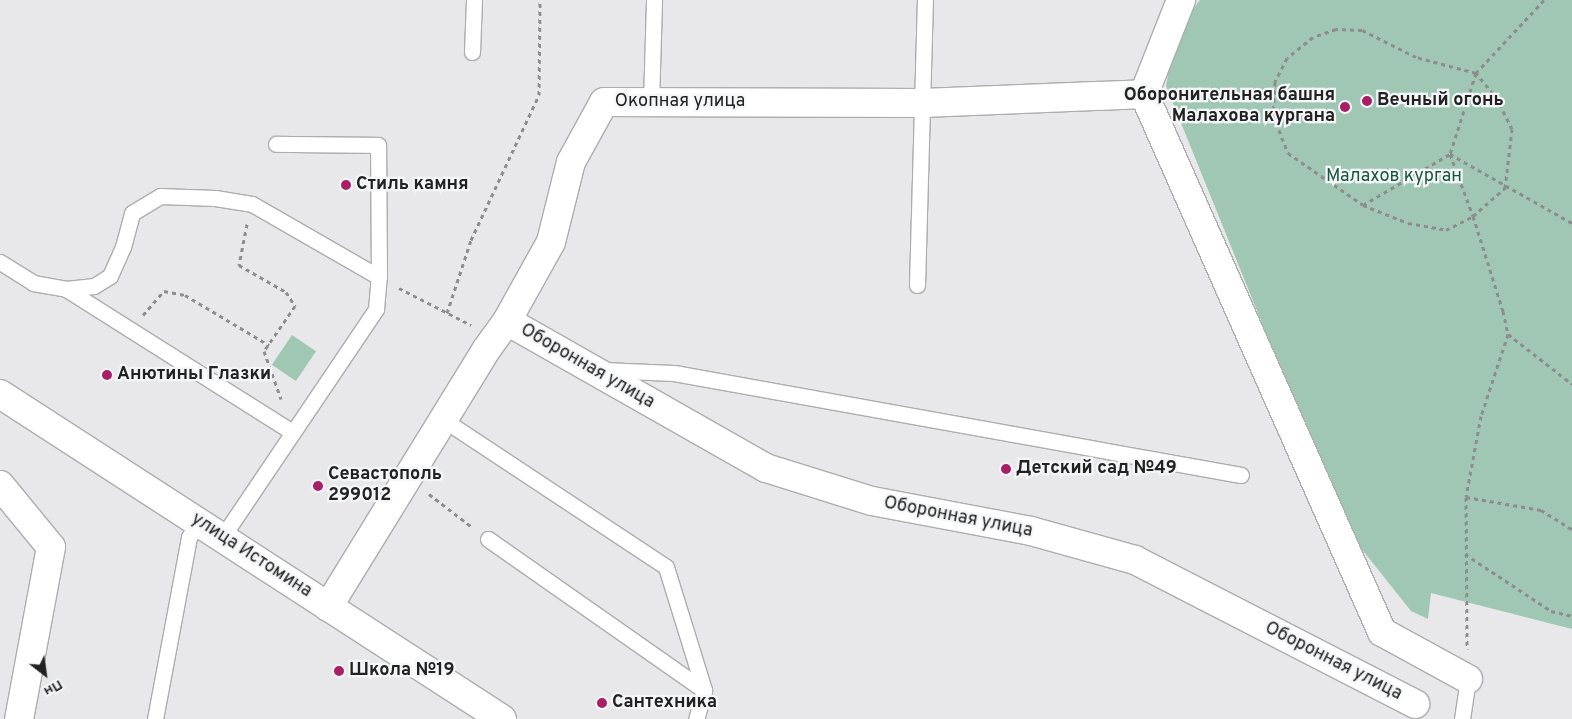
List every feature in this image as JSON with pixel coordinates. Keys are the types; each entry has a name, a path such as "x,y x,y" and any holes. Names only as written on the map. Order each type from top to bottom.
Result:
{"street":[{"path":"1181,0 1144,94 1382,632 1468,679"},
{"name":"Окопная улица","path":"328,608 501,329 551,242 571,162 604,102 922,103 1144,94"},
{"name":"Оборонная улица","path":"501,329 591,370 766,468 872,501 1031,531 1135,560 1415,704"},
{"name":"улица Истомина","path":"0,394 223,536 328,608 502,719"},
{"path":"0,485 52,547 19,719"}],"lane":[{"path":"472,52 474,0"},
{"path":"651,102 654,0"},
{"path":"917,285 925,0"},
{"path":"223,536 376,309 379,277 378,145 276,144"},
{"path":"66,290 94,286 110,276 124,247 132,213 160,196 215,198 252,204 379,277"},
{"path":"0,262 33,283 66,290 292,432"},
{"path":"591,370 674,373 1241,475"},
{"path":"444,420 666,567 704,690 696,719"},
{"path":"155,719 189,537 199,522"},
{"path":"488,539 704,690"},
{"path":"1462,719 1468,679"}],"path":[{"path":"447,313 471,240 539,95 540,0"},
{"path":"1468,679 1465,554 1466,497 1481,416 1508,334 1473,216 1450,154 1476,73 1544,0"},
{"path":"1336,29 1362,30 1416,57 1476,73 1498,100 1512,128 1505,188 1473,216 1446,230 1408,223 1363,205 1288,153 1273,115 1275,82 1287,58 1313,37 1336,29"},
{"path":"1450,154 1505,188 1572,223"},
{"path":"1363,205 1450,154"},
{"path":"252,204 238,265 286,292 295,306 264,351 292,432"},
{"path":"379,277 447,313 501,329"},
{"path":"132,331 164,291 185,294 269,345"},
{"path":"1508,334 1572,384"},
{"path":"409,478 488,539"},
{"path":"1466,497 1541,510 1572,529"},
{"path":"1465,554 1551,611 1572,616"}],"green space":[{"name":"Малахов курган","path":"1200,0 1572,0 1572,629 1431,593 1428,619 1411,611 1345,528 1166,86 1174,43 1182,24"},
{"path":"292,335 316,351 296,381 272,365"}],"place":[{"name":"Вечный огонь","path":"1367,101"},
{"name":"Оборонительная башня Малахова кургана","path":"1345,107"},
{"name":"Стиль камня","path":"346,185"},
{"name":"Анютины Глазки","path":"107,375"},
{"name":"Детский сад №49","path":"1006,469"},
{"name":"Севастополь 299012","path":"318,486"},
{"name":"Школа №19","path":"339,671"},
{"name":"Сантехника","path":"602,703"}]}
